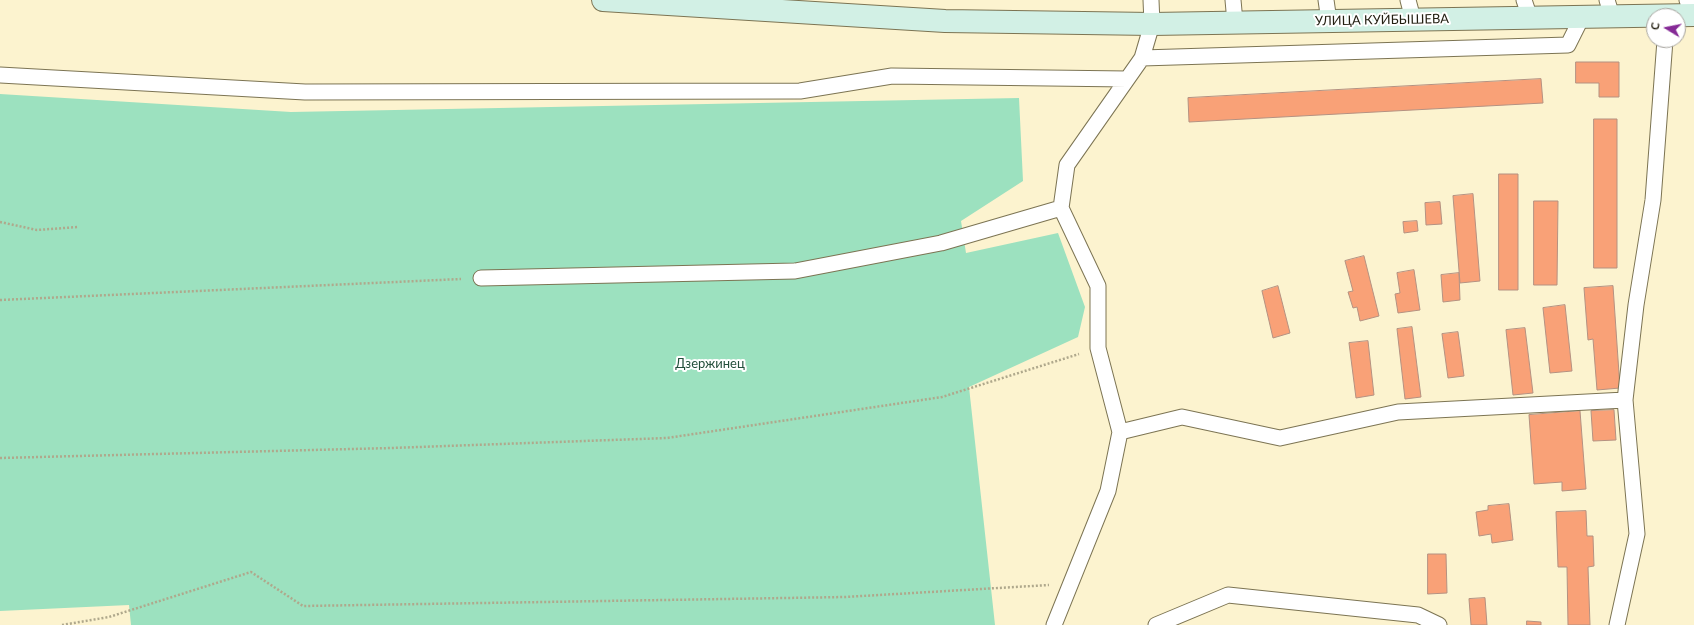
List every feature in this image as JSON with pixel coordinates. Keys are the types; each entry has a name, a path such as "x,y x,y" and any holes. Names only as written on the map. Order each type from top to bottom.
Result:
{"main road":[{"name":"УЛИЦА КУЙБЫШЕВА","path":"603,0 945,21 1070,23 1152,24 1235,22 1328,10 1527,9 1582,17 1609,8 1646,13"}],"lane":[{"path":"1054,625 1108,490 1120,432 1098,348 1098,286 1061,208 1067,164 1142,58 1152,24 1151,0"},
{"path":"1233,0 1235,22"},
{"path":"1142,58 1568,45 1582,17"},
{"path":"1617,625 1637,534 1625,400 1636,305 1653,200 1664,48"},
{"path":"0,75 305,92 800,91 892,76 1127,79"},
{"path":"481,278 796,271 942,242 1061,208"},
{"path":"1120,432 1182,417 1280,438 1398,412 1625,400"},
{"path":"1156,625 1228,595 1418,615 1439,625"}],"path":[{"path":"0,222 37,230 78,227"},
{"path":"0,300 481,278"},
{"path":"0,458 391,448 667,438 942,397 1098,348"},
{"path":"62,625 109,617 252,572 303,606 845,597 1071,583"}],"green space":[{"name":"Дзержинец","path":"0,94 291,112 1019,98 1023,181 961,221 966,253 1058,233 1085,307 1078,337 969,387 995,625 131,625 129,605 0,611"}],"building":[{"path":"1576,62 1619,62 1619,97 1599,97 1599,83 1576,83"},
{"path":"1541,79 1543,103 1189,122 1188,98"},
{"path":"1594,119 1617,119 1617,268 1594,268"},
{"path":"1499,174 1518,174 1518,290 1499,290"},
{"path":"1473,194 1480,281 1460,283 1453,196"},
{"path":"1534,201 1558,201 1557,285 1534,285"},
{"path":"1440,202 1442,224 1426,225 1425,203"},
{"path":"1417,221 1418,231 1404,233 1403,222"},
{"path":"1364,256 1379,316 1360,321 1357,307 1353,308 1348,292 1353,291 1345,261"},
{"path":"1414,270 1420,310 1398,313 1395,294 1400,293 1397,273"},
{"path":"1459,273 1460,300 1443,302 1441,275"},
{"path":"1278,286 1290,333 1273,338 1262,291"},
{"path":"1613,286 1620,388 1597,390 1593,339 1588,340 1584,288"},
{"path":"1565,305 1572,371 1550,373 1543,308"},
{"path":"1412,327 1421,397 1405,399 1397,329"},
{"path":"1525,328 1533,393 1513,395 1506,330"},
{"path":"1458,332 1464,376 1448,378 1442,334"},
{"path":"1368,341 1374,395 1356,398 1349,343"},
{"path":"1614,410 1616,440 1593,441 1591,411"},
{"path":"1580,411 1586,489 1562,491 1562,482 1534,484 1529,415"},
{"path":"1509,504 1513,540 1492,543 1491,534 1479,536 1476,512 1488,510 1488,506"},
{"path":"1586,511 1587,536 1593,536 1594,566 1588,567 1590,625 1568,625 1567,567 1558,567 1556,512"},
{"path":"1428,554 1446,554 1447,593 1428,594"},
{"path":"1485,598 1487,625 1471,625 1469,599"},
{"path":"1527,621 1541,622 1541,625 1527,625"}]}
